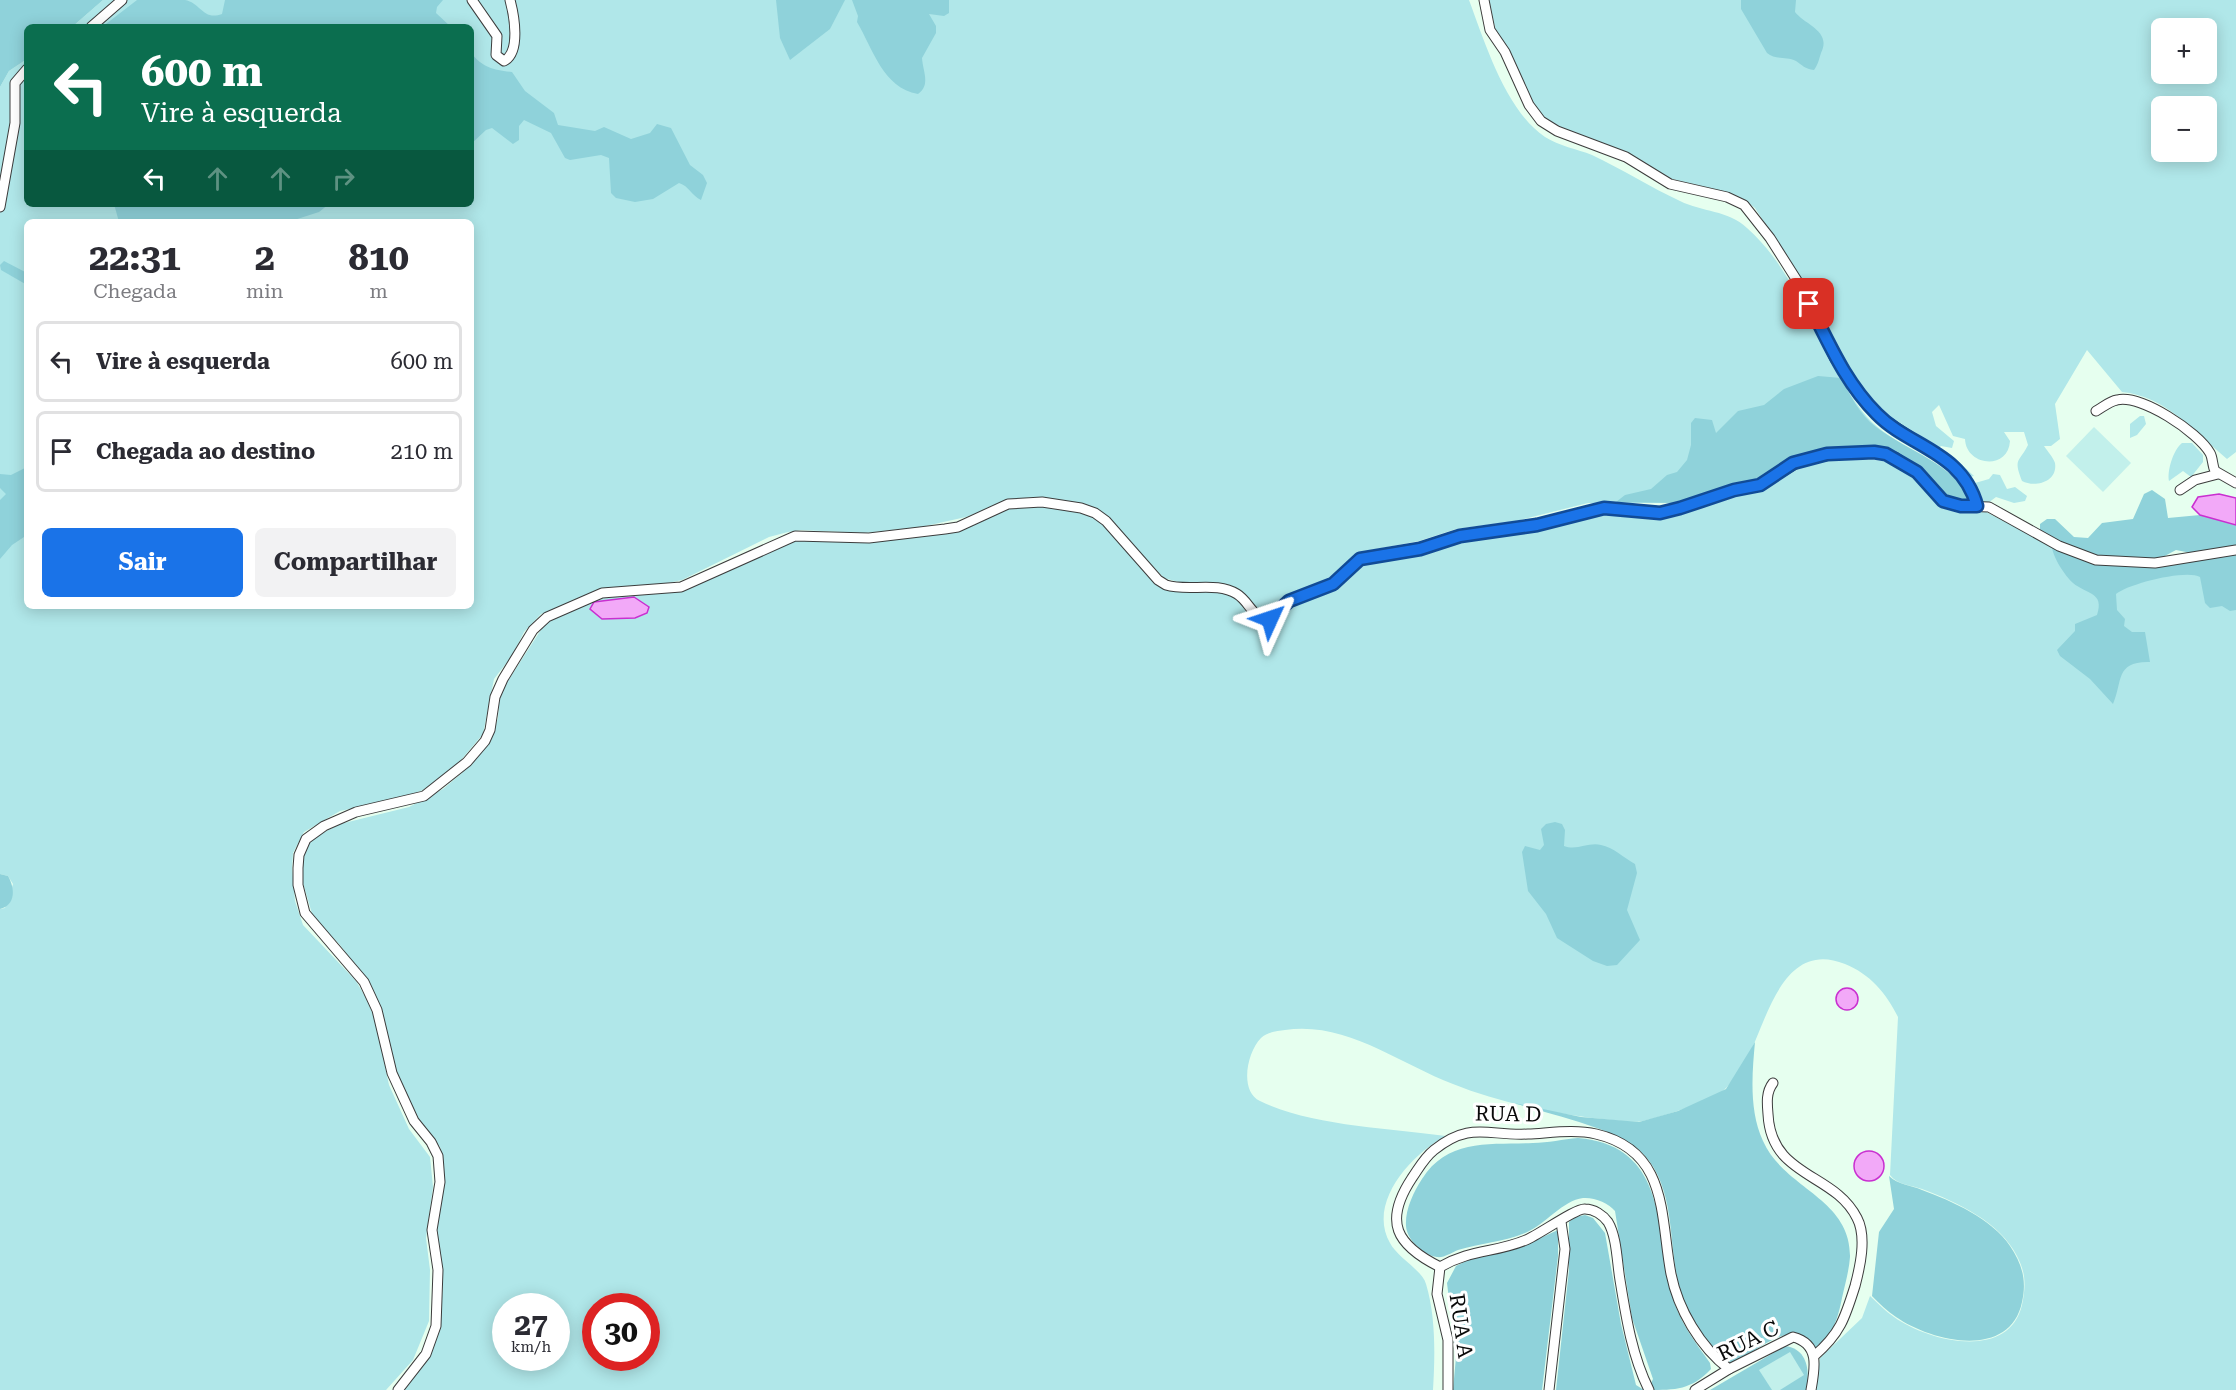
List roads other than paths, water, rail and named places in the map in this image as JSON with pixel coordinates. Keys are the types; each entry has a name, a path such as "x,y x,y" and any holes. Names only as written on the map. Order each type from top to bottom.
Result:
{"street":[{"path":"94,24 122,0"},
{"path":"472,0 497,36 496,55 504,61 510,55 514,34 510,0"},
{"path":"1484,0 1490,30 1505,52 1529,105 1541,121 1557,131 1626,157 1670,184 1727,196 1744,205 1762,225 1803,290 1835,359 1870,406 1879,416 1945,459 1965,480 1977,506"},
{"path":"0,207 15,123 15,83 24,72"},
{"path":"2096,411 2117,400 2139,402 2153,408 2202,444 2211,454 2212,466 2218,474 2236,483"},
{"path":"398,1390 426,1354 436,1326 438,1270 432,1230 440,1182 438,1156 431,1142 414,1120 392,1073 377,1010 364,982 305,913 298,885 299,855 306,839 324,826 356,812 424,796 467,762 485,741 490,730 500,684 533,630 548,616 602,593 681,587 795,536 869,538 945,529 958,527 1008,504 1029,501 1068,506 1095,513 1116,532 1158,580 1166,585 1228,590 1237,594 1256,615 1263,619 1277,615 1295,597 1333,584 1360,559 1420,549 1460,536 1537,525 1604,508 1660,513 1734,490 1760,485 1793,463 1827,454 1868,452 1886,454 1917,472 1943,501 1961,506 1977,506 1995,510 2059,546 2096,560 2155,563 2236,550"},
{"path":"2180,490 2195,480 2218,474"},
{"path":"1773,1083 1768,1093 1768,1124 1777,1147 1792,1166 1840,1197 1859,1221 1860,1262 1848,1308 1842,1327 1832,1341 1814,1356 1811,1390"},
{"name":"RUA D","path":"1440,1267 1422,1258 1404,1242 1399,1233 1396,1215 1403,1192 1423,1161 1448,1139 1465,1131 1520,1134 1581,1132 1611,1138 1634,1154 1652,1175 1663,1205 1671,1275 1685,1313 1704,1344 1729,1369"},
{"path":"1440,1267 1472,1252 1503,1248 1523,1242 1562,1222 1569,1214 1586,1209 1602,1215 1612,1231 1629,1330 1649,1390"},
{"path":"1549,1390 1565,1249 1562,1222"},
{"name":"RUA A","path":"1440,1267 1437,1294 1448,1340 1448,1390"},
{"name":"RUA C","path":"1695,1390 1729,1369 1793,1337 1806,1342 1814,1356"}]}
